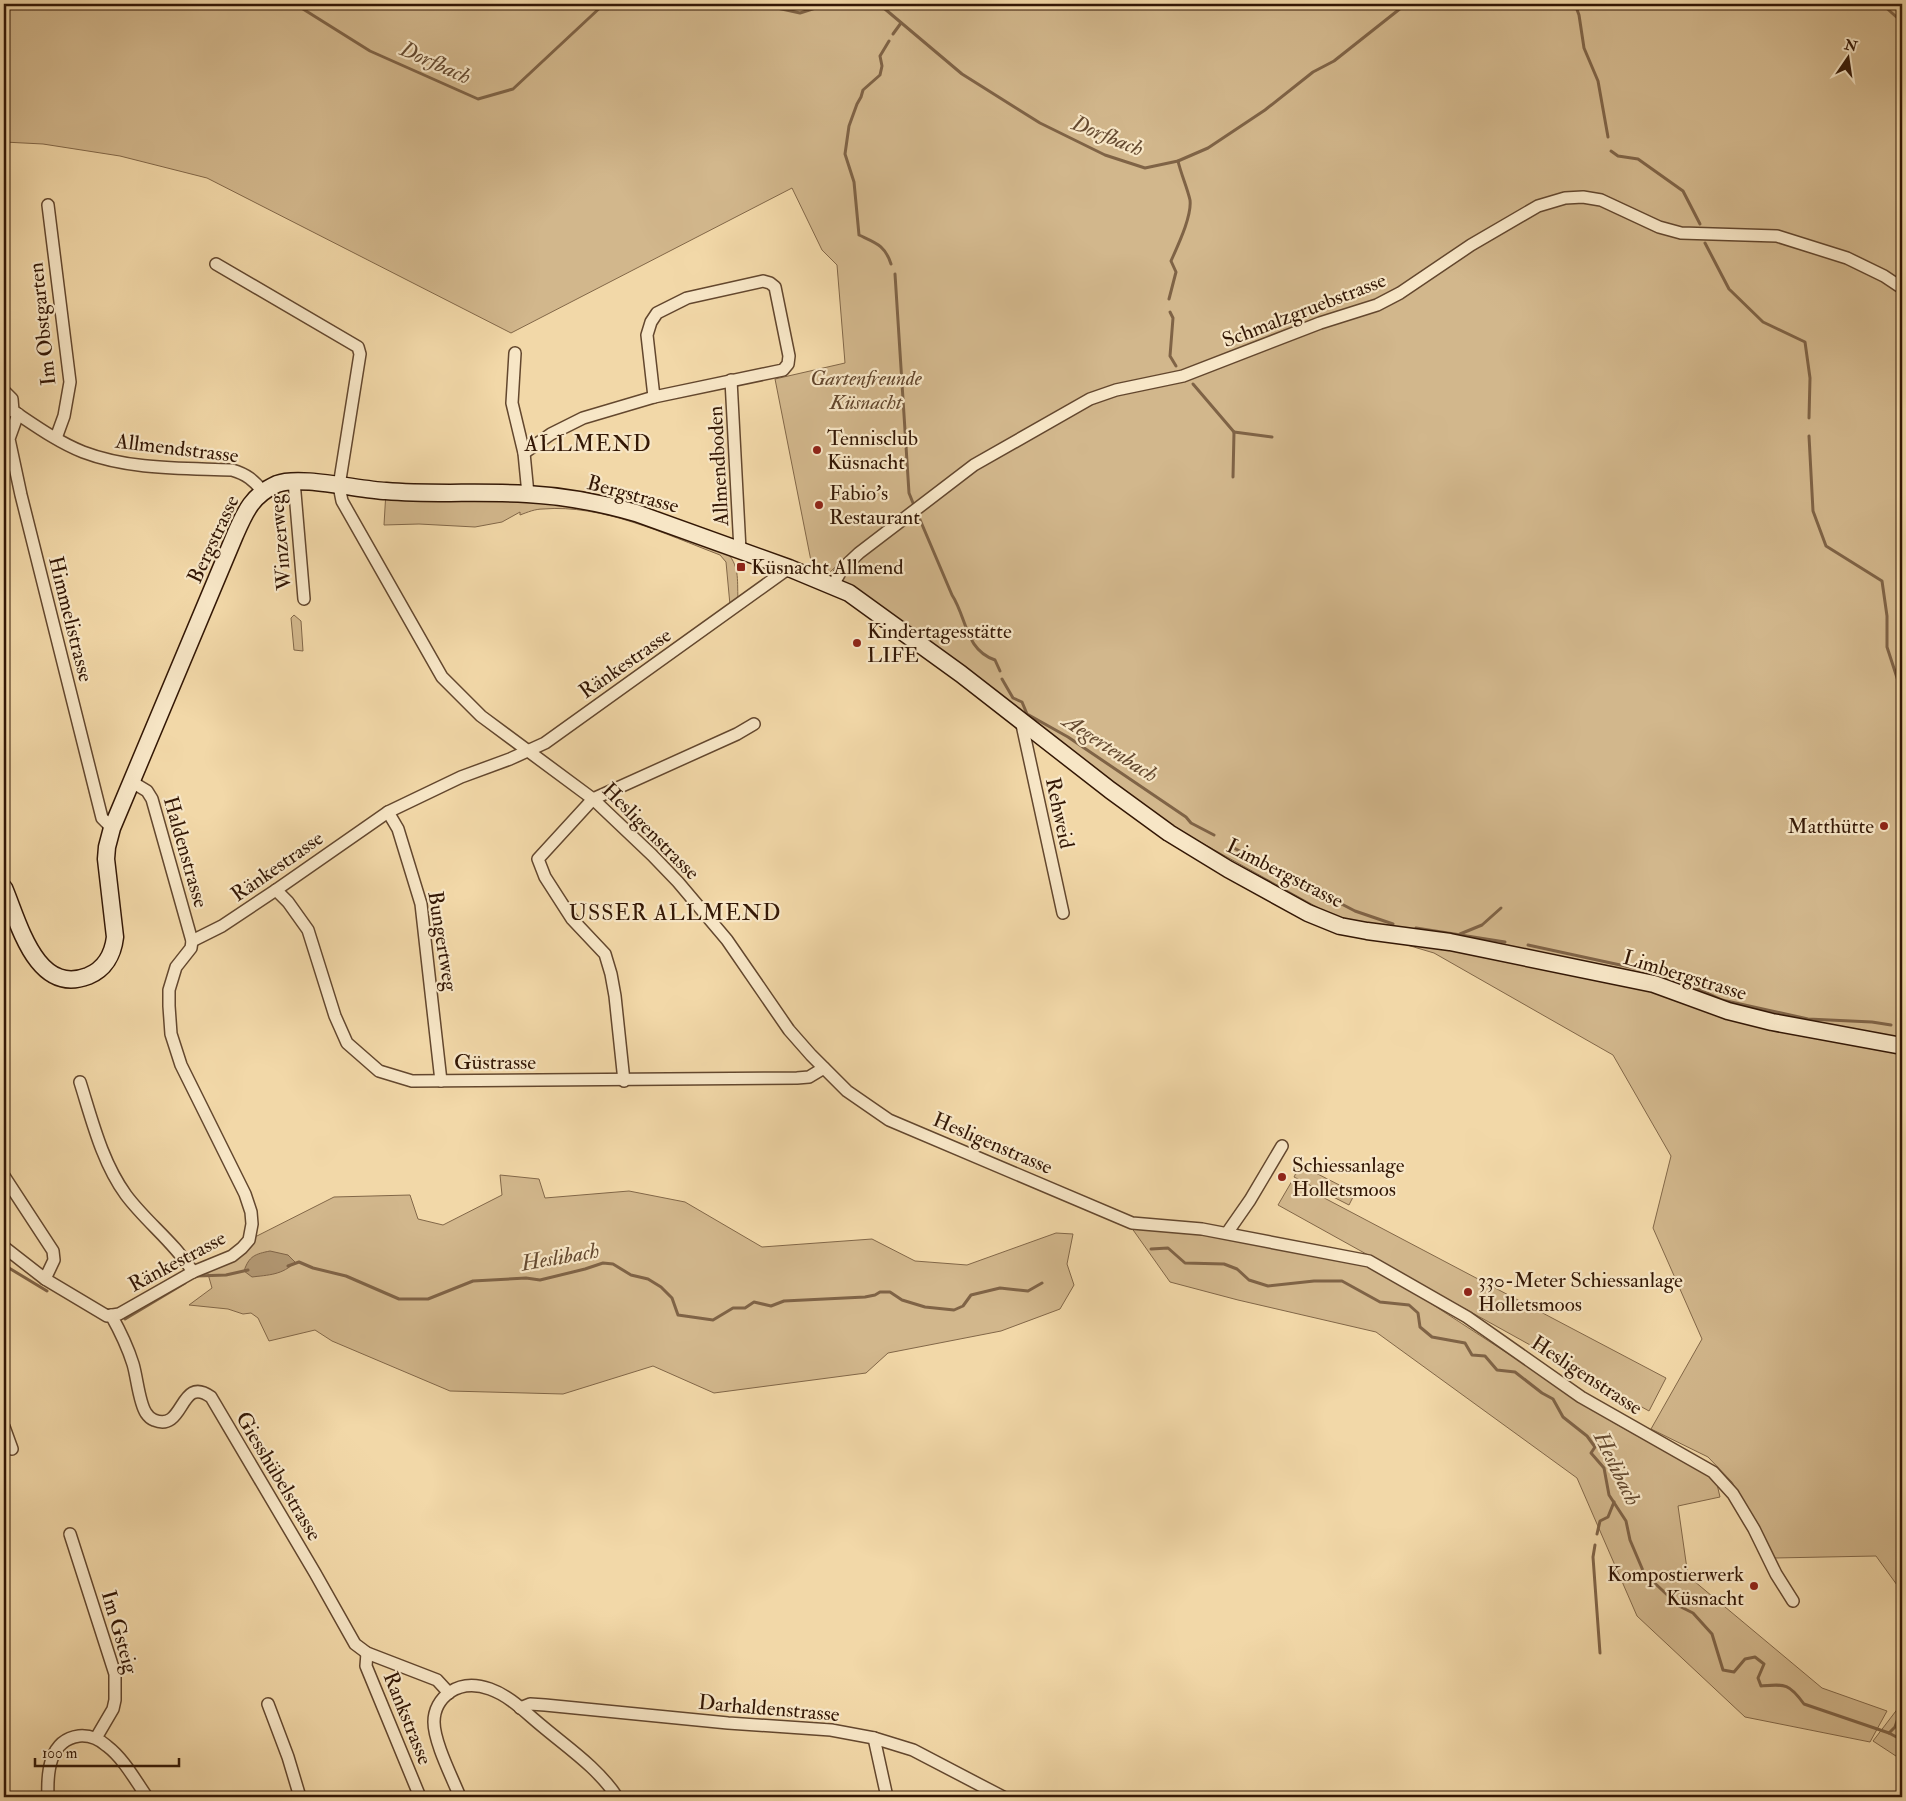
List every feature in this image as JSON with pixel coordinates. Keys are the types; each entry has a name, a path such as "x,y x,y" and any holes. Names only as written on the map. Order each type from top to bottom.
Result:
{"street":[{"name":"Schmalzgruebstrasse","path":"833,585 842,568 974,465 1090,399 1116,390 1182,376 1320,323 1377,305 1400,293 1471,245 1538,206 1565,198 1583,197 1601,200 1659,227 1681,233 1777,236 1847,258 1884,276 1902,288"},
{"name":"Im Obstgarten","path":"48,205 70,382 64,416 56,438"},
{"path":"216,264 358,347 360,354 339,486"},
{"name":"Allmendboden","path":"524,454 551,434 583,418 654,397 783,370 788,364 789,356 774,287 770,283 763,281 687,298 657,313 651,322 647,335 654,397"},
{"path":"515,353 512,403 524,454 528,494"},
{"name":"Allmendboden","path":"731,380 740,550"},
{"path":"4,391 12,399 12,410"},
{"name":"Allmendstrasse","path":"12,410 82,452 113,461 140,465 232,470 244,473 254,480 263,492"},
{"name":"Himmelistrasse","path":"12,410 9,439 21,494 102,818 112,828"},
{"name":"Bergstrasse","path":"4,888 30,950 42,968 54,975 73,979 93,974 102,968 114,947 115,937 106,859 112,828 234,535 256,496 277,484 294,481 386,492 528,494 611,506 681,528 815,578"},
{"name":"Winzerweg","path":"294,481 304,599"},
{"name":"Hesligenstrasse","path":"339,486 342,501 442,677 481,716 593,799 652,855 727,940 789,1030 847,1091 889,1120 1132,1223 1202,1228 1368,1261 1467,1317 1581,1397 1713,1472 1734,1494 1776,1574 1794,1601"},
{"name":"Ränkestrasse","path":"111,1315 119,1314 193,1272 232,1256 249,1240 252,1224 251,1212 245,1194 184,1072 176,1054 171,1034 168,1006 172,979 176,967 191,948 192,941 222,926 388,812 460,777 529,751 545,742 789,568"},
{"name":"Limbergstrasse","path":"815,578 850,593 1169,833 1228,869 1308,912 1340,926 1450,942 1571,966 1654,984 1746,1016 1902,1046"},
{"name":"Rehweid","path":"1020,720 1063,913"},
{"path":"624,1081 615,996 605,954 572,919 545,878 538,859 593,799 738,734 754,724"},
{"name":"Haldenstrasse","path":"132,782 143,787 152,799 192,941"},
{"name":"Bungertweg","path":"388,812 398,829 421,904 441,1081"},
{"name":"Güstrasse","path":"276,890 288,902 308,930 335,1016 347,1043 379,1071 412,1081 624,1081 797,1078 809,1077 824,1068"},
{"path":"80,1082 101,1147 124,1192 140,1213 177,1248 193,1272"},
{"path":"1227,1233 1250,1200 1282,1146"},
{"path":"4,1176 53,1251 54,1260 45,1279"},
{"path":"4,1247 45,1279 96,1310 107,1316 111,1315"},
{"name":"Giesshübelstrasse","path":"111,1315 133,1364 145,1412 152,1419 167,1422 174,1419 189,1395 204,1392 211,1397 355,1644 367,1653 434,1679 443,1685 449,1693"},
{"path":"4,1427 12,1449"},
{"name":"Im Gsteig","path":"70,1534 115,1674 115,1700 96,1738"},
{"name":"Rankstrasse","path":"367,1653 366,1666 420,1797"},
{"path":"460,1797 437,1738 434,1721 439,1703 449,1693 466,1686 482,1686 499,1693 520,1708 589,1765 605,1781 617,1797"},
{"path":"268,1704 288,1757 300,1797"},
{"name":"Darhaldenstrasse","path":"520,1708 530,1704 545,1705 728,1723 831,1730 874,1738 913,1750 1003,1797"},
{"path":"48,1797 47,1778 50,1763 56,1749 63,1742 74,1737 84,1736 96,1738 109,1747 147,1797"},
{"path":"874,1738 887,1797"}],"green space":[{"name":"Gartenfreunde Küsnacht","path":"4,4 1902,4 1902,1585 1897,1585 1876,1556 1775,1558 1732,1482 1708,1457 1651,1429 1702,1339 1653,1228 1671,1156 1613,1055 1434,953 1360,931 1175,828 833,585 862,547 849,554 828,574 813,571 775,379 845,363 837,265 822,250 792,188 511,333 207,178 120,156 43,144 4,142"},
{"path":"386,491 528,494 608,510 725,550 735,567 738,599 730,605 726,562 720,555 633,522 588,511 565,509 537,510 520,515 520,512 502,522 475,527 419,524 384,525"},
{"path":"294,615 301,621 303,651 294,650 291,618"},
{"path":"1300,1165 1355,1193 1349,1205 1294,1177"},
{"path":"500,1175 539,1179 545,1198 629,1191 685,1202 762,1247 872,1239 915,1261 967,1265 1056,1233 1073,1234 1067,1264 1074,1285 1060,1309 1001,1331 888,1353 866,1373 714,1393 653,1366 563,1394 450,1391 332,1341 315,1330 269,1341 258,1318 251,1313 243,1314 228,1309 189,1305 212,1288 206,1267 249,1240 334,1197 410,1195 418,1219 443,1225 502,1195"},
{"name":"330-Meter Schiessanlage Holletsmoos","path":"1292,1181 1666,1378 1649,1411 1278,1205"},
{"path":"1131,1227 1206,1234 1372,1265 1616,1424 1716,1480 1720,1497 1678,1506 1688,1576 1822,1688 1887,1711 1870,1742 1745,1717 1637,1616 1577,1478 1376,1332 1170,1282"},
{"path":"1902,1703 1902,1760 1873,1741"}],"shaded area":[{"path":"270,1251 288,1255 295,1262 285,1270 269,1275 252,1277 244,1271 253,1256"}],"waterway":[{"name":"Dorfbach","path":"295,4 370,51 478,99 513,89 604,4"},
{"name":"Dorfbach","path":"759,4 800,13 828,4"},
{"name":"Dorfbach","path":"879,4 962,74 1040,123 1105,155 1145,168 1178,161 1208,148 1265,110 1313,72 1334,61 1406,4"},
{"path":"1575,4 1579,15 1584,48 1598,81 1608,137"},
{"path":"1882,4 1902,22"},
{"name":"Aegertenbach","path":"893,34 901,23"},
{"name":"Aegertenbach","path":"889,41 880,56 882,66 880,75 863,90 857,104 849,126 845,154 854,182 859,235 883,249 891,264"},
{"path":"1611,151 1618,156 1638,159 1683,191 1700,224"},
{"path":"1169,299 1176,272 1171,261 1184,230 1190,207 1189,195 1178,161"},
{"path":"1705,243 1729,289 1763,322 1805,342 1810,378 1809,418"},
{"name":"Aegertenbach","path":"895,274 909,493 913,503"},
{"path":"1170,312 1173,318 1170,356 1176,366"},
{"path":"1193,384 1234,432 1233,477"},
{"path":"1234,432 1272,437"},
{"path":"1809,436 1813,511 1826,546 1882,581 1887,616 1887,647 1902,693"},
{"name":"Aegertenbach","path":"918,515 972,641 985,655 995,660 1000,671"},
{"name":"Aegertenbach","path":"1002,679 1013,698 1022,702 1027,714 1068,737 1186,817 1191,823 1214,835"},
{"name":"Aegertenbach","path":"1232,847 1355,911 1393,924"},
{"path":"1460,934 1482,925 1501,908"},
{"path":"1416,928 1505,942"},
{"path":"1528,945 1671,976 1722,1000 1808,1019 1872,1022 1891,1025"},
{"name":"Heslibach","path":"1151,1249 1168,1248 1185,1263 1224,1264 1237,1269 1249,1280 1268,1286 1314,1281 1342,1281 1380,1302 1409,1305 1418,1313 1420,1327 1432,1337 1465,1343 1472,1355 1485,1356 1497,1370 1515,1372 1553,1399 1563,1417 1587,1436 1595,1447 1591,1453 1604,1468 1609,1495 1626,1521 1630,1540 1644,1573 1679,1606 1693,1613 1712,1634 1723,1670 1734,1672 1745,1659 1755,1657 1764,1664 1758,1678 1761,1686 1786,1686 1804,1704 1889,1733 1902,1740"},
{"name":"Heslibach","path":"288,1266 299,1262 313,1268 346,1276 399,1299 428,1299 473,1281 526,1278 540,1280 603,1263 613,1264 631,1275 648,1279 661,1287 672,1298 678,1315 713,1320 733,1308 745,1308 754,1302 771,1306 784,1301 865,1297 880,1292 890,1292 902,1300 925,1307 954,1310 963,1306 971,1295 1000,1288 1028,1291 1042,1283"},
{"name":"Heslibach","path":"4,1265 47,1291"},
{"name":"Heslibach","path":"197,1276 226,1275 248,1270"},
{"name":"Heslibach","path":"125,1319 185,1283"},
{"path":"1597,1534 1600,1521 1608,1517 1614,1502"},
{"path":"1595,1545 1593,1557 1600,1653"},
{"path":"1889,1733 1895,1727 1902,1707"}],"place":[{"name":"Tennisclub Küsnacht","path":"817,450"},
{"name":"Fabio's Restaurant","path":"819,505"},
{"name":"Küsnacht Allmend","path":"741,567"},
{"name":"Kindertagesstätte LIFE","path":"857,643"},
{"name":"Matthütte","path":"1884,826"},
{"name":"Schiessanlage Holletsmoos","path":"1282,1177"},
{"name":"330-Meter Schiessanlage Holletsmoos","path":"1468,1292"},
{"name":"Kompostierwerk Küsnacht","path":"1754,1586"}],"district":[{"name":"ALLMEND","path":"588,443"},
{"name":"USSER ALLMEND","path":"675,912"}]}
